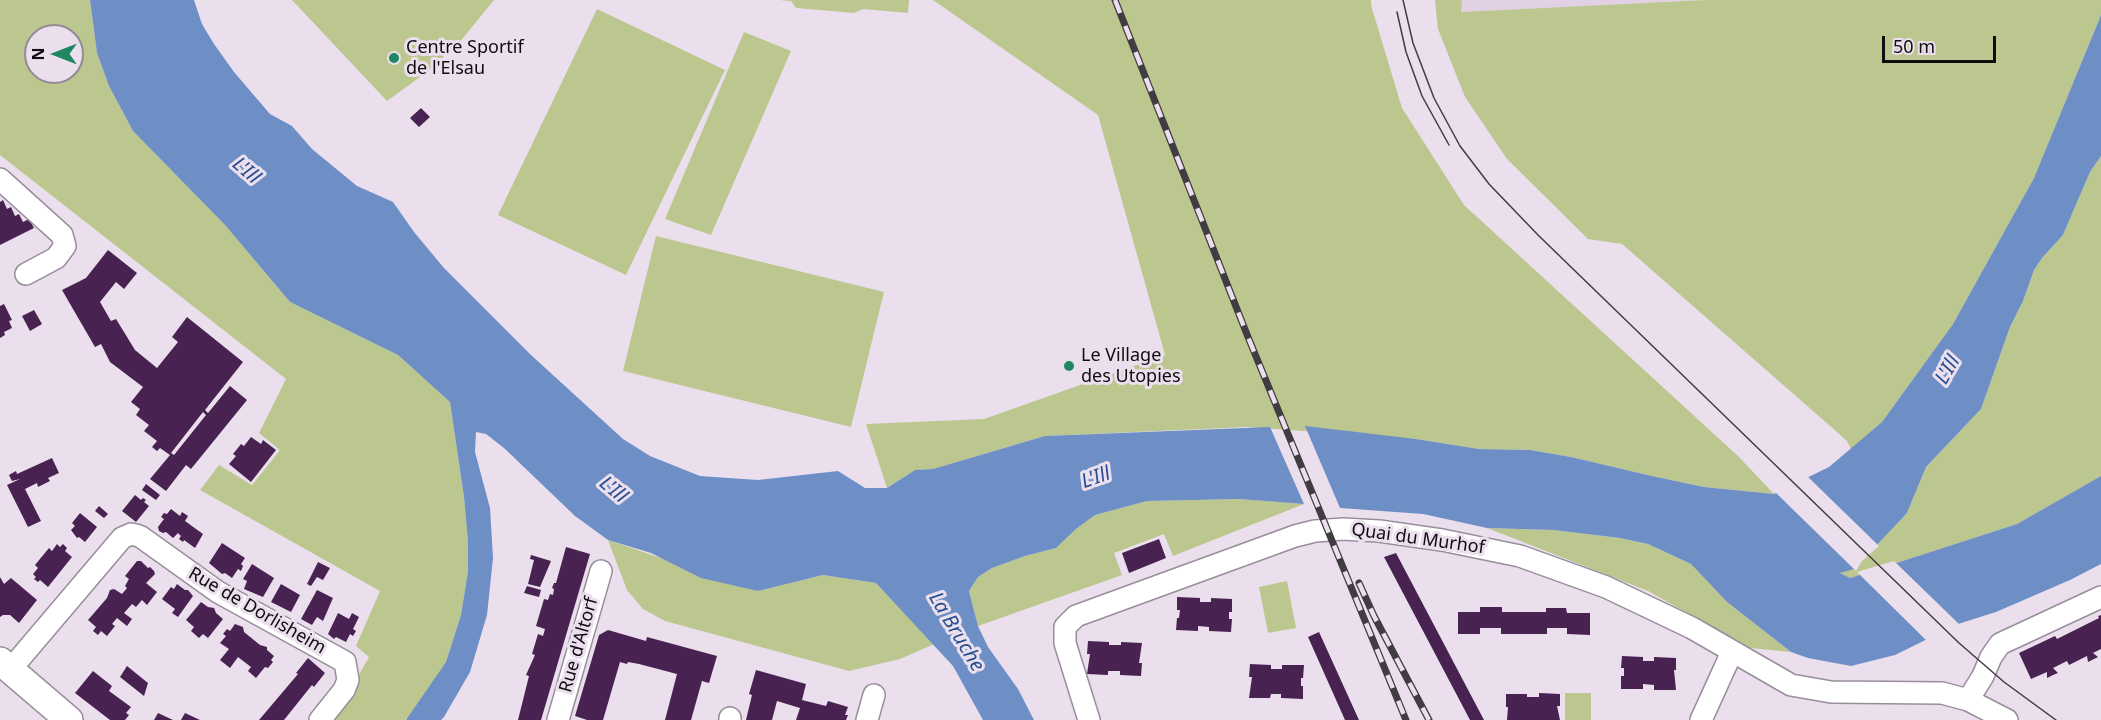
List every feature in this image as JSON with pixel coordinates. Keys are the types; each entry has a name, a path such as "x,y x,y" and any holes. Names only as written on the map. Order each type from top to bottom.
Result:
{"main road":[{"path":"5,666 69,720"}],"street":[{"path":"0,179 62,235 65,246 56,258 26,274"},
{"name":"Quai du Murhof","path":"1089,720 1065,643 1065,627 1076,616 1294,536 1323,530 1351,529 1442,540 1520,556 1606,587 1692,628 1791,685 1831,692 1942,693 1968,700 2007,720"},
{"name":"Rue de Dorlisheim","path":"5,666 122,538 131,534 141,537 218,592 345,662 348,680 344,690 320,720"},
{"name":"Rue d'Altorf","path":"558,720 601,571"},
{"path":"1968,700 2000,644 2101,597"},
{"path":"1701,720 1732,652"},
{"path":"867,720 874,695"}],"shaded area":[{"path":"1462,0 1705,0 1461,12"}],"green space":[{"path":"0,0 90,0 97,53 109,86 133,131 225,225 290,302 398,355 450,402 464,497 468,571 461,615 446,662 412,714 405,720 333,720 369,657 356,646 380,591 200,490 219,465 252,485 280,450 259,433 286,379 0,155"},
{"name":"Centre Sportif de l'Elsau","path":"292,0 494,0 459,43 427,72 387,101"},
{"path":"779,0 909,0 908,13 863,9 854,13 796,8 791,1"},
{"path":"933,0 1371,0 1402,108 1464,205 1738,456 1774,494 1704,487 1530,450 1479,449 1416,439 1247,427 1045,436 933,469 915,470 887,488 866,424 984,419 1165,355 1098,115"},
{"path":"1435,0 1462,0 1461,12 1705,0 2101,0 2101,15 2034,178 1953,324 1882,422 1851,449 1847,441 1622,244 1588,239 1507,159 1465,97 1438,29"},
{"path":"597,9 725,70 626,275 498,215"},
{"path":"744,32 791,51 711,235 665,219"},
{"path":"2101,156 2101,476 2017,524 1850,578 1840,573 1854,568 1860,559 1907,513 1926,467 1981,409 2010,327 2023,301 2034,270 2063,235 2090,172"},
{"path":"656,236 884,292 851,427 623,371"},
{"path":"1239,499 1304,504 1173,556 1164,534 1114,553 1122,575 978,626 969,591 978,577 992,568 1056,548 1095,515 1147,501"},
{"path":"1487,528 1553,530 1620,538 1648,544 1691,564 1727,602 1791,652 1750,648 1648,591"},
{"path":"608,540 758,591 823,575 876,583 934,644 900,659 849,671 665,621 643,609 627,590"},
{"path":"1287,581 1296,628 1268,633 1259,587"},
{"path":"1565,693 1591,693 1591,720 1565,720"}],"water":[{"path":"90,0 194,0 202,24 214,44 234,72 270,114 292,126 312,149 357,186 393,202 444,268 531,355 623,439 650,456 700,476 758,480 838,471 865,488 887,488 915,470 933,469 1045,436 1270,427 1304,504 1239,499 1147,501 1095,515 1056,548 992,568 978,577 969,591 978,626 988,647 1018,689 1034,720 983,720 953,666 876,583 823,575 758,591 701,578 651,553 608,540 575,516 504,448 486,434 476,432 475,452 490,508 493,558 487,615 470,672 444,717 441,720 406,720 446,662 461,615 468,571 464,497 450,402 398,355 290,302 225,225 133,131 109,86 97,53"},
{"name":"L'Ill","path":"2101,15 2101,156 2090,172 2063,235 2034,270 2023,301 2010,327 1981,409 1926,467 1907,513 1854,569 1840,573 1850,578 2017,524 2101,476 2101,564 1996,612 1958,624 1895,655 1851,666 1808,658 1791,652 1727,602 1691,564 1648,544 1620,538 1553,530 1487,528 1423,514 1340,508 1305,426 1479,449 1530,450 1704,487 1774,494 1829,467 1882,422 1953,324 2034,178"}],"pier":[{"path":"1806,475 1879,546 1862,561 1856,571 1774,491"},
{"path":"1894,561 1961,626 1928,642 1857,572"}],"building":[{"path":"421,108 430,117 419,127 410,118"},
{"path":"3,200 7,209 11,207 15,216 19,214 23,222 29,219 34,228 0,245 0,202"},
{"path":"108,250 137,273 124,289 116,282 100,302 111,321 116,319 135,350 157,368 178,342 172,337 187,317 243,362 205,410 208,413 230,386 247,400 191,469 186,465 166,491 150,479 170,455 160,448 157,451 152,447 157,441 144,431 149,425 136,415 140,409 131,402 143,387 110,362 101,344 95,347 62,290 86,278","holes":["203,412 206,415 174,455 171,453"]},
{"path":"4,304 12,320 9,321 12,328 4,332 5,335 0,338 0,306"},
{"path":"34,310 42,324 30,331 22,316"},
{"path":"251,437 261,444 263,440 276,450 251,482 229,464 236,456 233,454 241,444 244,446"},
{"path":"52,458 59,473 48,478 50,481 38,487 37,483 25,489 41,521 28,527 7,485 20,479 12,481 9,475 16,471 17,474"},
{"path":"146,484 160,495 156,500 142,490"},
{"path":"135,495 141,500 143,498 146,500 144,502 149,506 136,522 122,511"},
{"path":"99,506 108,514 104,518 95,511"},
{"path":"171,509 180,516 182,512 188,516 185,521 203,534 195,548 179,539 181,536 178,533 173,538 166,532 159,531 158,527 164,519 161,517"},
{"path":"80,513 97,527 85,542 77,538 71,530 75,526 72,523"},
{"path":"1159,539 1166,558 1129,573 1122,553"},
{"path":"222,543 245,558 241,564 243,566 241,571 238,569 232,578 225,573 222,574 209,563"},
{"path":"57,544 60,547 63,544 67,548 65,551 72,557 48,587 40,580 38,582 34,579 36,577 33,574 38,568 35,565 49,548 52,551"},
{"path":"566,547 590,554 541,720 518,720 529,676 526,675 535,655 532,654 538,634 543,636 545,629 536,626 544,599 548,600 550,594 553,595 554,589 552,588 556,583"},
{"path":"1396,553 1484,720 1470,720 1384,557"},
{"path":"531,555 551,561 540,587 528,584 534,560 530,559"},
{"path":"137,561 141,561 154,571 155,574 146,583 157,592 147,605 142,600 136,607 132,604 124,613 132,619 127,626 117,618 112,624 115,626 107,636 101,631 98,635 93,631 96,627 88,620 107,598 110,590 114,589 122,594 127,588 125,586 129,579 125,576"},
{"path":"318,562 330,568 323,580 317,577 311,586 307,584"},
{"path":"252,564 274,578 263,597 244,589 247,581 243,579"},
{"path":"0,577 4,584 11,578 37,600 19,623 10,615 0,617"},
{"path":"177,584 193,596 178,617 172,613 175,609 162,599 171,587 174,589"},
{"path":"281,584 300,595 291,612 271,602"},
{"path":"527,586 541,590 539,597 524,593"},
{"path":"317,590 333,598 323,621 317,617 312,625 301,619"},
{"path":"1177,597 1200,598 1200,602 1211,602 1211,598 1232,599 1232,612 1229,612 1229,619 1232,619 1231,632 1209,631 1209,627 1198,626 1198,631 1176,630 1180,610 1177,610"},
{"path":"201,602 214,608 223,619 208,638 203,634 199,638 191,631 194,627 186,620"},
{"path":"1480,607 1502,607 1502,612 1546,612 1546,608 1566,608 1567,613 1590,613 1590,635 1567,634 1567,628 1547,628 1547,634 1501,634 1501,628 1480,628 1480,634 1458,634 1458,612 1480,612"},
{"path":"338,613 349,619 352,613 359,617 353,629 356,631 353,636 350,634 346,642 336,637 334,639 328,634"},
{"path":"2101,615 2101,649 2093,653 2098,657 2088,662 2087,656 2069,665 2067,661 2053,668 2058,673 2047,678 2047,672 2031,679 2019,653 2055,636 2057,639"},
{"path":"235,624 243,627 244,632 260,645 267,647 267,650 274,656 271,660 273,662 268,668 265,667 256,678 248,671 251,667 238,657 230,668 220,660 229,649 220,643 226,636 223,634 227,629 230,631"},
{"path":"608,630 646,641 647,637 717,656 709,683 702,681 691,720 665,720 677,674 628,662 627,664 620,662 603,720 587,720 575,716 599,635"},
{"path":"1319,632 1359,720 1345,720 1308,637"},
{"path":"1088,641 1109,642 1109,645 1121,645 1121,642 1142,643 1139,663 1142,663 1141,676 1120,675 1120,671 1108,671 1108,675 1087,674 1090,654 1087,654"},
{"path":"1622,656 1643,657 1643,661 1654,661 1654,657 1676,658 1676,670 1674,670 1676,690 1654,690 1654,685 1643,684 1643,689 1621,689 1621,676 1624,676 1624,668 1621,668"},
{"path":"308,658 325,673 314,687 312,685 284,720 259,720 298,674 296,673"},
{"path":"1250,664 1271,665 1271,669 1282,669 1282,665 1304,665 1303,678 1301,678 1303,699 1281,698 1281,694 1271,694 1270,698 1249,698 1252,677 1249,677"},
{"path":"127,666 148,683 144,696 120,677"},
{"path":"756,670 806,684 802,700 826,706 828,701 848,707 846,720 796,720 800,708 777,701 772,720 746,720 752,695 749,694"},
{"path":"93,671 112,686 109,691 131,707 126,713 129,715 125,720 110,720 75,693"},
{"path":"1539,693 1560,694 1560,706 1557,706 1560,720 1507,720 1506,694 1527,694 1527,697 1539,697"},
{"path":"158,713 173,720 154,720"},
{"path":"185,713 200,720 181,720"}],"tram line":[{"path":"1403,0 1413,43 1434,98 1460,146 1489,184 1538,235 1959,643 2004,682 2056,720"},
{"path":"1397,12 1406,52 1422,96 1449,145"}],"railway":[{"path":"1115,0 1248,337 1406,720"},
{"path":"1359,583 1429,720"}],"place":[{"name":"Centre Sportif de l'Elsau","path":"394,58"},
{"name":"Le Village des Utopies","path":"1069,366"}],"water label":[{"name":"La Bruche","path":"956,632"}]}
